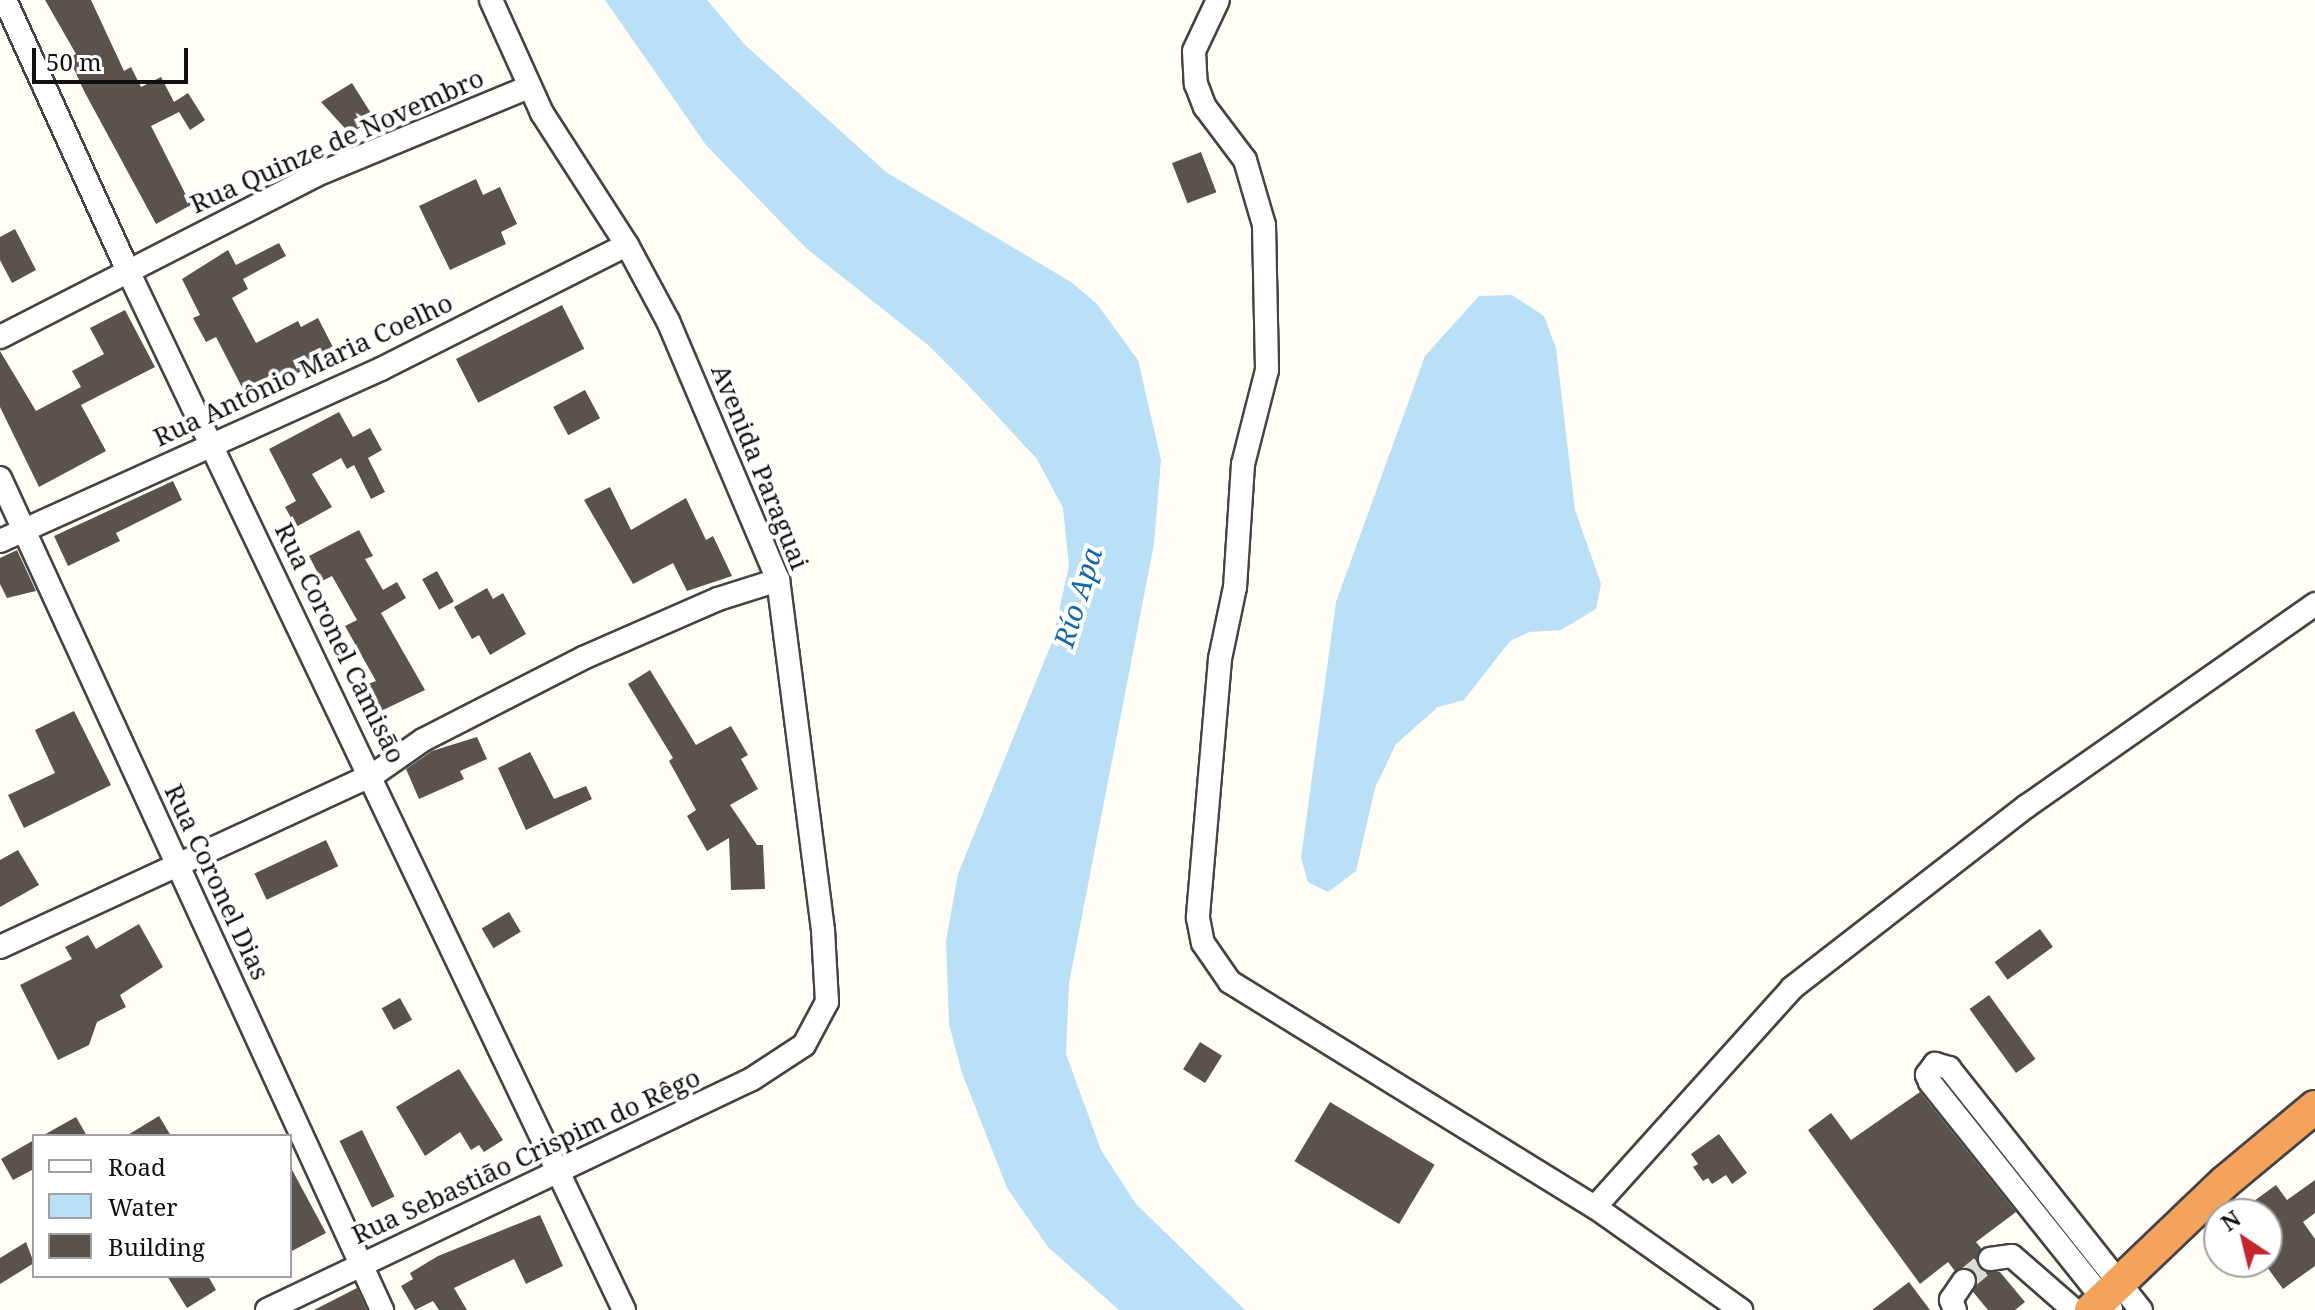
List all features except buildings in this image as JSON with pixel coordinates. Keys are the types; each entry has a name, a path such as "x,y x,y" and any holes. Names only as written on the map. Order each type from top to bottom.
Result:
{"highway":[{"path":"2100,1302 2225,1182 2315,1107"}],"street":[{"name":"Rua Coronel Camisão","path":"5,0 129,273 373,775 624,1310"},
{"name":"Avenida Paraguai","path":"491,0 529,87 627,245 706,402 778,580 827,971 827,1002 804,1045"},
{"path":"1218,0 1194,51 1196,84 1205,107 1245,160 1264,225 1267,370 1243,464 1235,587 1220,659 1198,918 1203,943 1230,982 1595,1207 1741,1310"},
{"name":"Rua Quinze de Novembro","path":"0,337 314,176 529,87"},
{"name":"Rua Antônio Maria Coelho","path":"0,541 381,369 627,245"},
{"name":"Rua Coronel Dias","path":"0,478 382,1310"},
{"path":"0,947 373,775 423,740 521,687 663,622 778,580"},
{"path":"1595,1207 1792,988 2027,806 2315,604"},
{"name":"Rua Sebastião Crispim do Rêgo","path":"267,1310 560,1168 700,1106 804,1045"},
{"path":"1935,1064 1949,1068 2100,1302 1930,1082 1930,1069 1935,1064"},
{"path":"1990,1259 2012,1256 2100,1302 2141,1310"},
{"path":"1955,1310 1951,1300 1964,1281"}],"water":[{"name":"Río Apa","path":"605,0 707,0 745,45 886,172 1071,282 1097,304 1138,360 1161,460 1154,544 1069,983 1066,1054 1101,1150 1136,1204 1245,1310 1119,1310 1048,1247 1007,1188 962,1073 949,1024 946,941 958,874 1052,642 1069,566 1063,508 1037,459 969,386 928,345 806,248 706,145"},
{"path":"1512,295 1544,316 1556,348 1575,510 1601,584 1596,609 1561,630 1529,632 1510,641 1464,700 1438,707 1396,744 1375,788 1356,871 1328,892 1308,882 1301,858 1336,602 1425,356 1479,296"}],"tunnel":[{"path":"1964,1281 1990,1259"}]}
